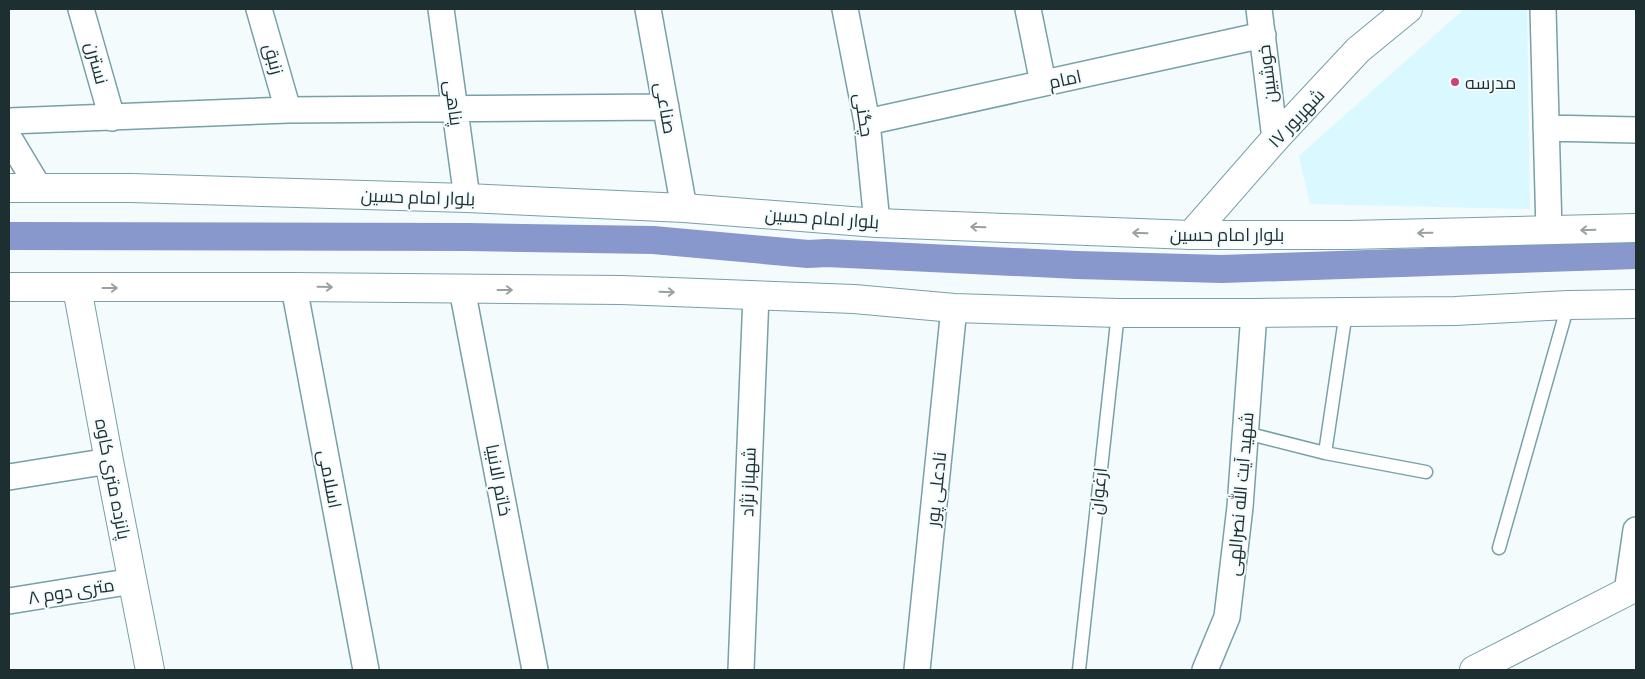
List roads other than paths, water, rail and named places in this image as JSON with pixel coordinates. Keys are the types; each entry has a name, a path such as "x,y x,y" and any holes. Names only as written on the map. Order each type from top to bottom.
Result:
{"main road":[{"name":"۱۷ شهریور","path":"1191,235 1275,139 1358,50 1408,9"},
{"name":"بلوار امام حسین","path":"9,188 131,188 467,198 684,208 877,223 1191,235 1349,235 1636,228"},
{"path":"9,287 621,290 854,300 954,308 1118,313 1455,311 1568,305 1636,304"},
{"name":"پانزده متری کاوه","path":"77,288 150,670"},
{"path":"1474,670 1632,589"}],"street":[{"name":"نسترن","path":"82,9 112,118"},
{"name":"زنبق","path":"259,9 288,110"},
{"name":"پناهی","path":"440,9 467,198"},
{"name":"صناعی","path":"648,9 684,208"},
{"name":"چگنی","path":"845,9 867,122 877,223"},
{"path":"1028,9 1043,83"},
{"name":"خوشبین","path":"1259,9 1275,139"},
{"path":"1543,9 1549,231"},
{"name":"امام","path":"867,122 1263,35"},
{"path":"9,121 288,110 666,107"},
{"path":"1546,128 1636,130"},
{"path":"9,138 39,188"},
{"name":"اسلامی","path":"294,287 366,670"},
{"name":"خاتم الانبیا","path":"462,290 535,670"},
{"name":"شهباز نژاد","path":"741,670 756,295"},
{"name":"نادعلی پور","path":"917,670 954,308"},
{"name":"شهید آیت الله نصرالهی","path":"1205,670 1227,617 1240,507 1254,313"},
{"path":"9,477 109,461"},
{"path":"1632,589 1636,530"},
{"name":"۸ متری دوم","path":"9,602 133,581"}],"lane":[{"path":"1499,548 1568,305"},
{"path":"1325,453 1346,312"},
{"name":"ارغوان","path":"1079,670 1118,313"},
{"path":"1246,433 1325,453 1426,472"}],"waterway":[{"path":"9,236 468,237 653,240 808,254 827,253 1077,265 1222,269 1636,255"}],"place":[{"name":"مدرسه","path":"1455,82"}]}
